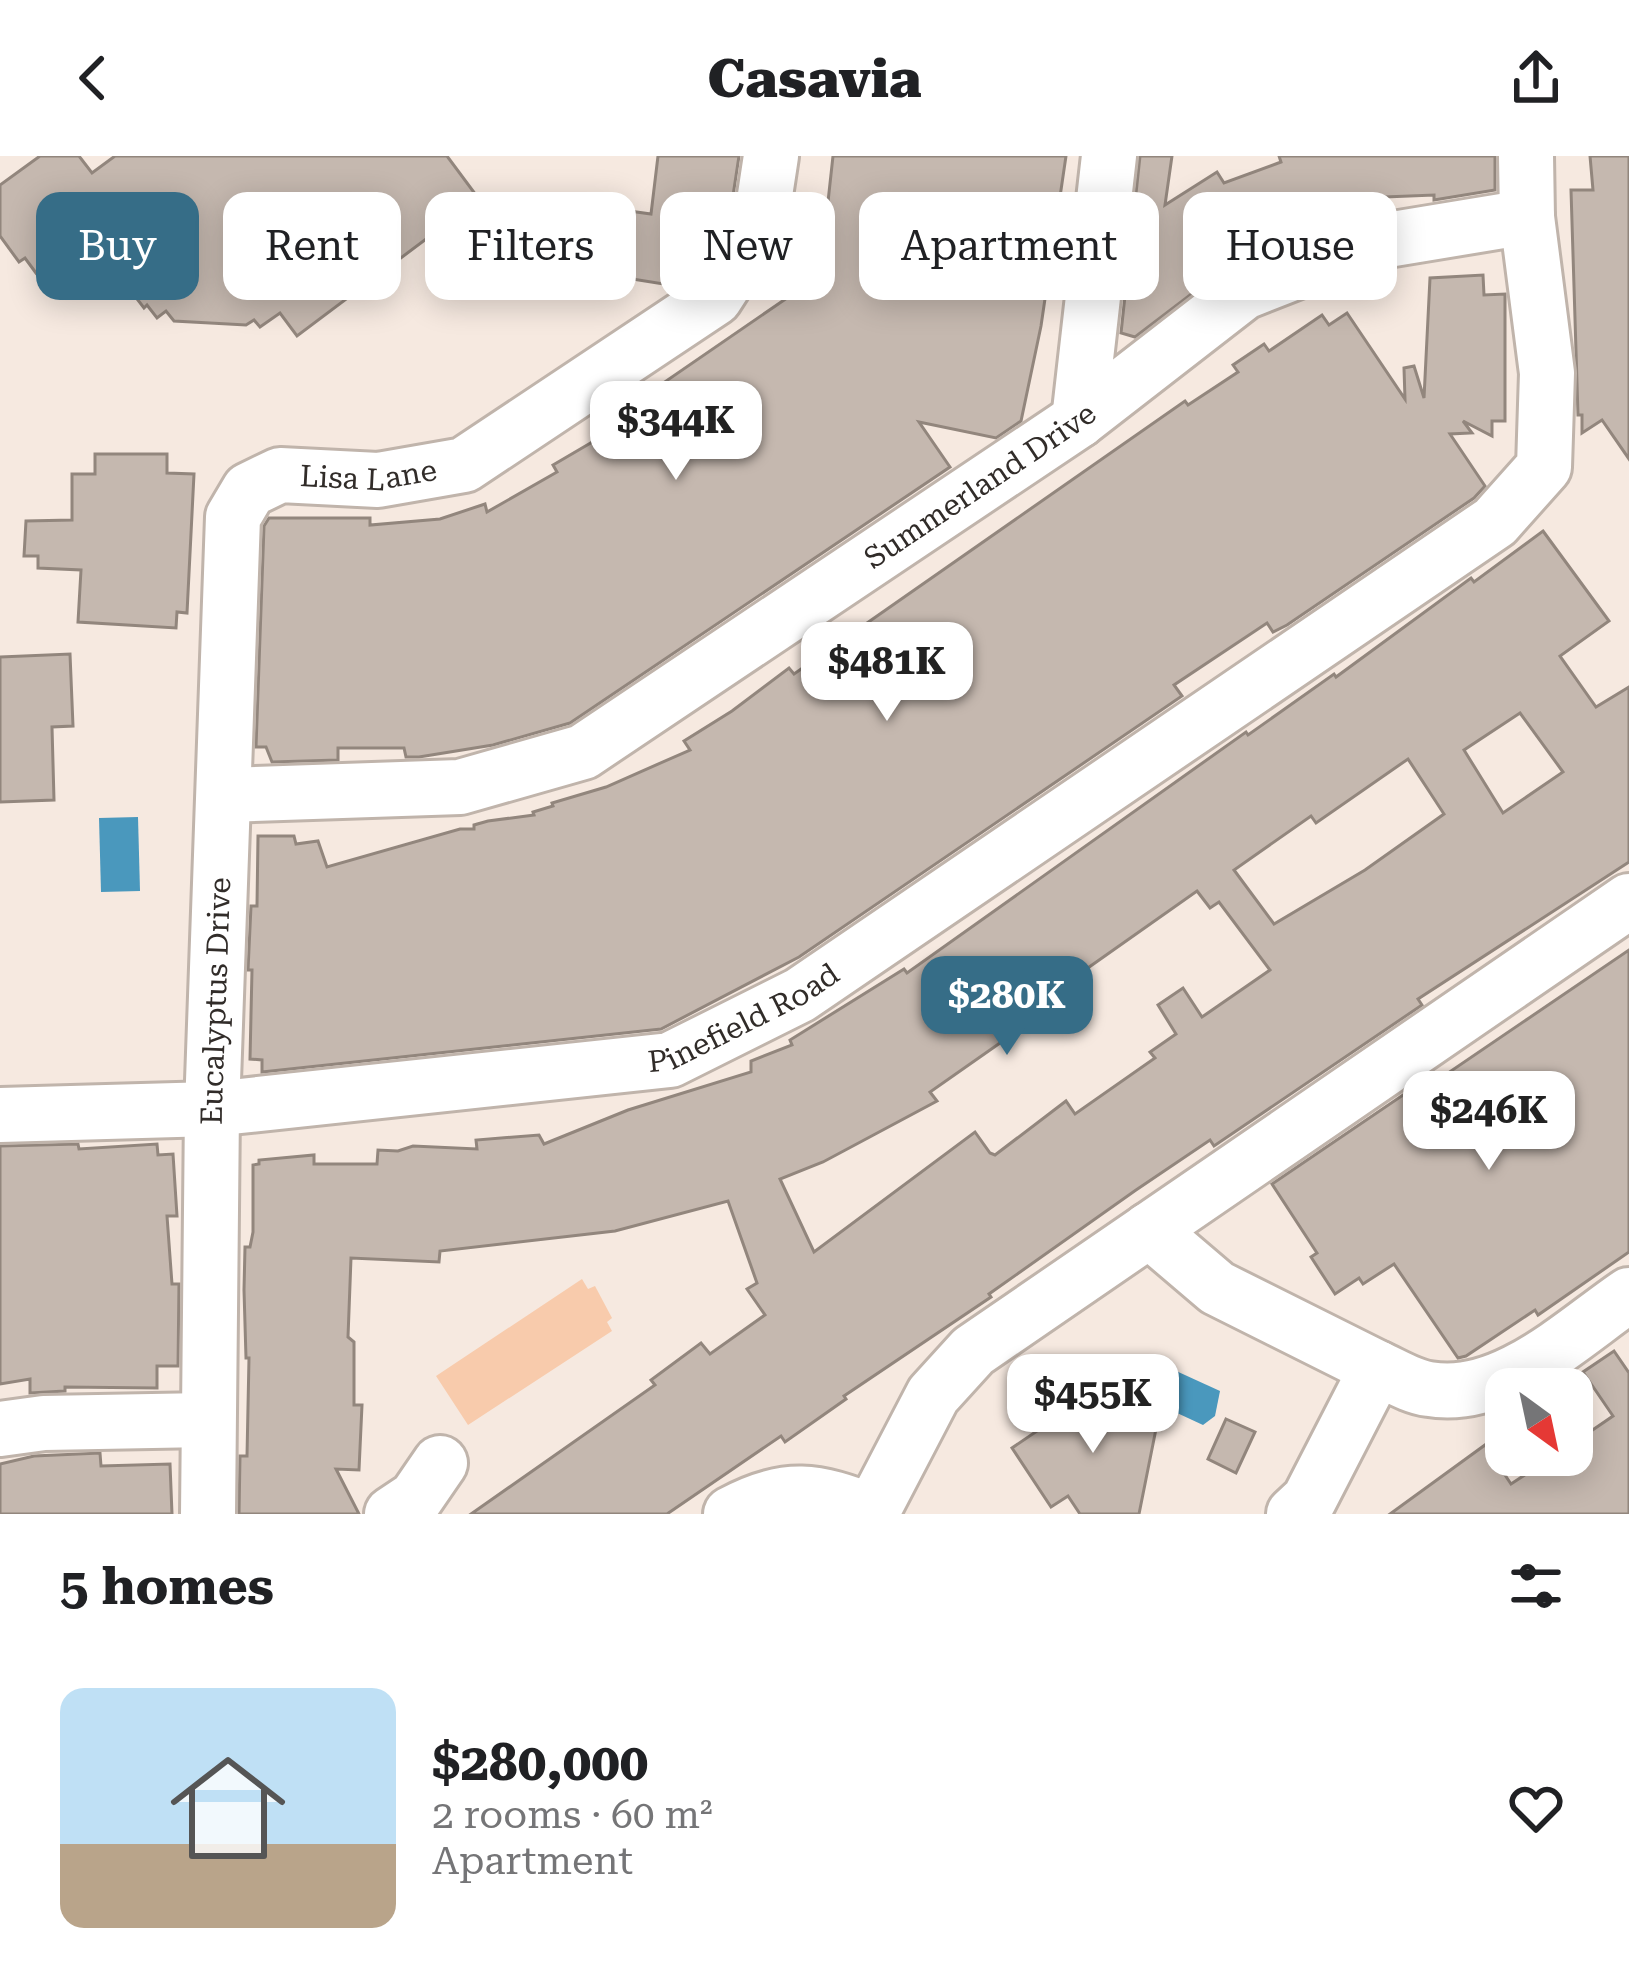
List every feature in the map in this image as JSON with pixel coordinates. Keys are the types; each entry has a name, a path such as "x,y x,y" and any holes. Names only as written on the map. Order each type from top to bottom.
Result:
{"lane":[{"name":"Lisa Lane","path":"249,490 280,475 377,480 464,465 716,298 760,228 771,156"},
{"path":"1079,420 1109,156"},
{"name":"Pinefield Road","path":"0,1115 212,1109 670,1060 800,995 1495,522 1544,467 1547,373 1527,217 1526,156"},
{"name":"Summerland Drive","path":"226,795 460,787 583,752 1079,420 1244,292 1369,243 1527,217"},
{"name":"Eucalyptus Drive","path":"208,1514 212,1109 226,795 229,551 233,517 249,490"},
{"path":"731,1514 779,1495 823,1492 875,1513 933,1395 973,1351 1629,901"},
{"path":"1149,1230 1217,1288 1428,1390 1472,1389 1515,1372 1629,1294"},
{"path":"1294,1514 1309,1500 1377,1368"},
{"path":"0,1430 44,1424 206,1420"},
{"path":"392,1514 416,1498 440,1462"}],"shaded area":[{"path":"582,1279 588,1289 595,1286 612,1318 607,1322 612,1331 468,1425 436,1376"}],"water":[{"path":"138,817 140,891 101,892 99,818"},
{"path":"1163,1365 1220,1391 1215,1416 1203,1425 1149,1400 1150,1381"}],"building":[{"path":"40,156 79,156 92,173 115,156 447,156 474,192 425,192 425,240 401,258 401,192 223,192 223,300 345,300 297,336 280,313 260,327 254,320 246,325 174,321 166,311 157,318 138,300 199,300 199,192 36,192 36,273 25,258 19,262 0,236 0,185"},
{"path":"658,156 739,156 734,192 660,192 660,283 636,280 636,212 651,214"},
{"path":"833,156 1066,156 1061,192 859,192 859,300 1045,300 1021,421 996,438 919,422 950,467 570,723 493,745 419,757 406,757 404,748 338,748 338,760 272,762 266,747 256,747 264,526 269,518 370,518 370,525 440,519 485,504 487,512 557,472 553,465 611,431 605,423 784,300 835,300 835,192 829,192"},
{"path":"1140,156 1172,156 1165,205 1183,194 1184,300 1135,337 1121,333 1125,300 1159,300 1159,192 1136,192"},
{"path":"1279,156 1495,156 1495,190 1434,200 1434,195 1185,192 1217,172 1224,183 1281,162"},
{"path":"1590,156 1629,156 1629,459 1602,420 1582,433 1582,415 1578,415 1571,190 1593,190"},
{"path":"1483,275 1484,295 1505,294 1505,421 1492,421 1492,436 1463,421 1472,433 1450,434 1485,486 1474,498 1287,625 1273,632 1267,623 1174,685 1182,696 799,957 661,1029 262,1072 262,1060 250,1059 252,970 248,970 251,906 257,906 258,836 294,836 296,844 318,841 327,867 474,829 488,821 534,815 552,803 606,787 690,750 684,741 789,668 794,674 1185,401 1188,405 1238,372 1233,365 1264,344 1269,351 1322,315 1329,325 1347,313 1405,399 1404,368 1414,366 1424,398 1430,278"},
{"path":"95,454 167,454 167,473 194,474 187,613 177,612 176,628 78,622 81,570 38,568 38,556 24,556 26,521 72,520 72,474 95,474"},
{"path":"1543,531 1609,621 1560,656 1596,707 1629,687 1629,862 1418,999 1422,1005 1214,1146 1210,1140 1136,1190 785,1442 781,1436 667,1514 471,1514 655,1385 651,1380 701,1343 710,1354 765,1315 747,1289 757,1283 728,1201 615,1231 440,1251 439,1262 351,1258 348,1337 354,1342 354,1405 362,1405 359,1470 336,1469 359,1514 239,1514 240,1456 247,1456 245,1247 250,1247 253,1232 253,1165 259,1160 314,1155 314,1164 377,1164 378,1150 413,1146 477,1149 476,1140 539,1135 544,1144 628,1110 751,1072 751,1061 792,1045 790,1040 904,969 907,973 1246,732 1248,735 1334,674 1336,677 1471,578 1474,582","holes":["1520,713 1563,772 1503,813 1464,750","1408,759 1444,814 1365,870 1274,924 1234,870 1311,816 1316,823","1197,891 1210,908 1219,902 1270,970 1202,1017 1183,988 1158,1005 1176,1034 1150,1052 1155,1058 1075,1114 1066,1101 995,1155 975,1132 814,1252 780,1179 823,1162 937,1101 930,1092 1030,1022 1024,1013"]},
{"path":"70,654 73,726 52,727 54,800 0,802 0,657"},
{"path":"1629,950 1629,1252 1538,1315 1535,1310 1458,1358 1394,1264 1363,1284 1359,1278 1335,1294 1311,1257 1317,1253 1272,1184 1403,1095 1407,1101"},
{"path":"78,1144 79,1149 157,1144 158,1155 173,1154 177,1216 167,1216 172,1284 179,1284 178,1366 157,1366 157,1388 65,1387 65,1391 30,1393 30,1379 0,1384 0,1146"},
{"path":"1614,1351 1629,1373 1629,1514 1390,1514 1485,1445 1485,1476 1506,1476 1511,1484 1523,1476 1593,1476 1593,1430 1613,1416 1593,1387 1593,1368 1589,1368"},
{"path":"1119,1384 1140,1415 1158,1419 1139,1514 1080,1514 1068,1496 1051,1507 1012,1448 1068,1410 1071,1415"},
{"path":"1226,1419 1255,1432 1236,1473 1208,1459"},
{"path":"100,1453 101,1466 170,1464 172,1514 0,1514 0,1464 34,1456"}]}
